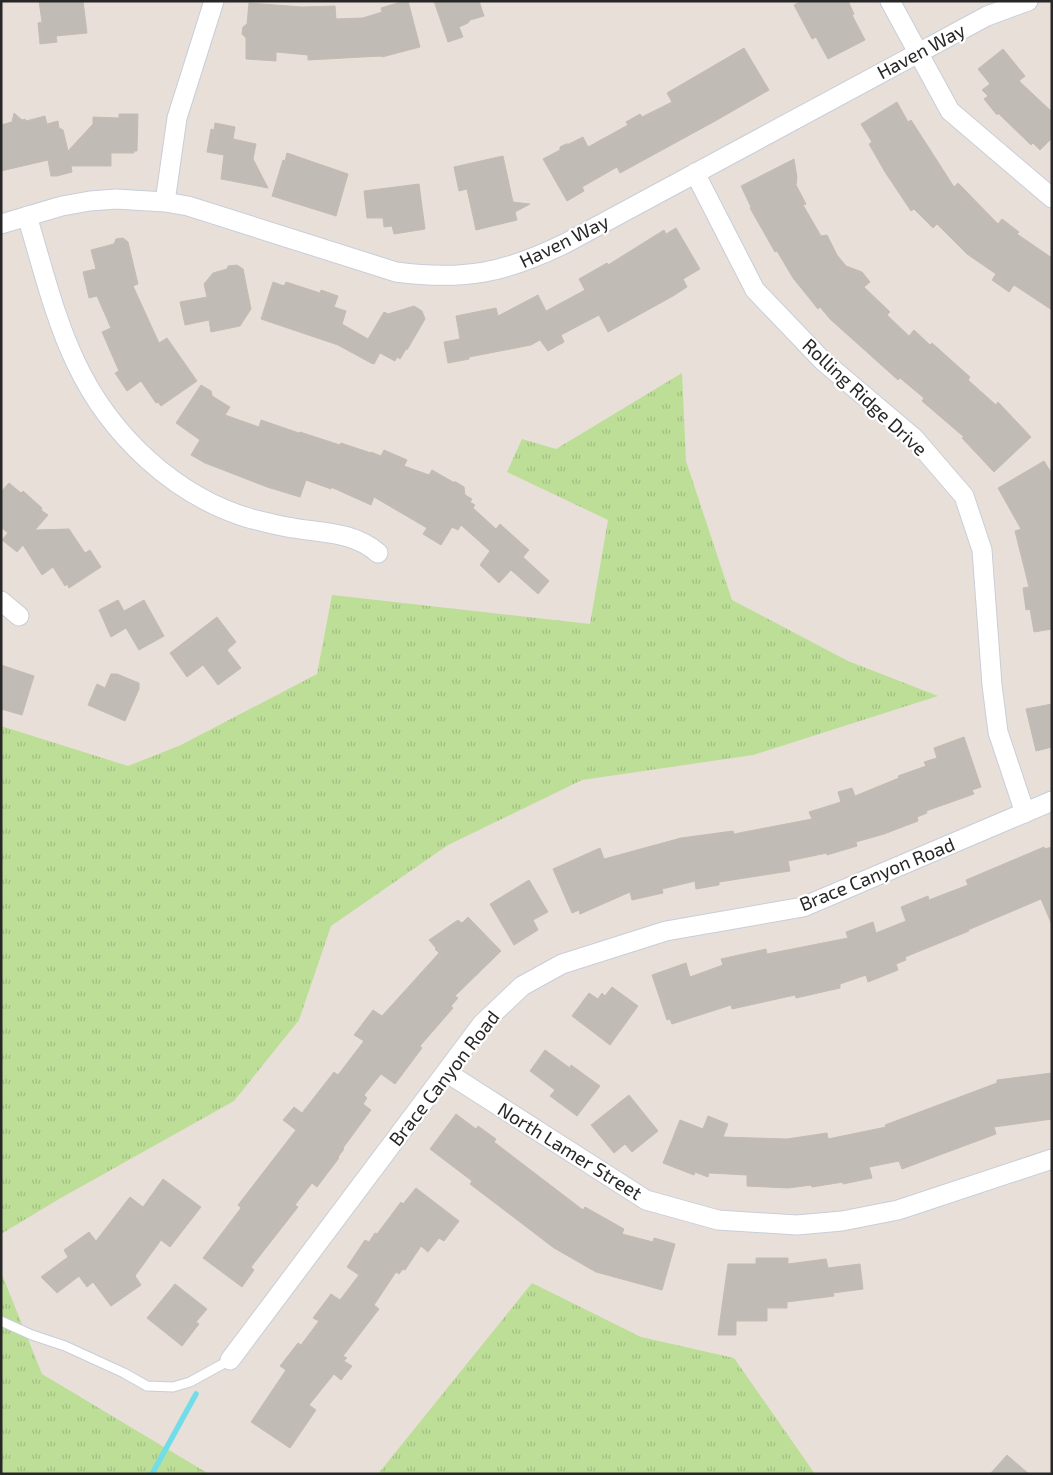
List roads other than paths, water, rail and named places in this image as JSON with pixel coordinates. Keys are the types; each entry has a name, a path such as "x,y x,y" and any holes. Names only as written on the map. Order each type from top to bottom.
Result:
{"street":[{"path":"165,202 177,118 214,1"},
{"path":"890,1 950,111 1052,198"},
{"name":"Haven Way","path":"1,224 62,206 90,201 116,199 165,202 188,206 396,272 425,276 456,277 515,266 542,255 917,52 987,16 1028,1"},
{"name":"Rolling Ridge Drive","path":"695,173 755,290 823,361 914,438 964,496 982,550 992,686 998,732 1024,813"},
{"path":"27,216 58,318 76,362 104,412 141,453 169,477 188,490 227,510 270,523 345,535 359,540 378,554"},
{"path":"1,601 19,616"},
{"name":"Brace Canyon Road","path":"230,1360 482,1024 522,986 562,964 666,931 803,907 1052,801"},
{"name":"North Lamer Street","path":"446,1072 646,1200 718,1220 797,1225 842,1222 898,1210 1052,1159"}],"lane":[{"path":"1,1321 32,1335 65,1346 124,1373 147,1386 173,1387 190,1382 230,1360"}],"waterway":[{"path":"152,1474 196,1394"}]}
